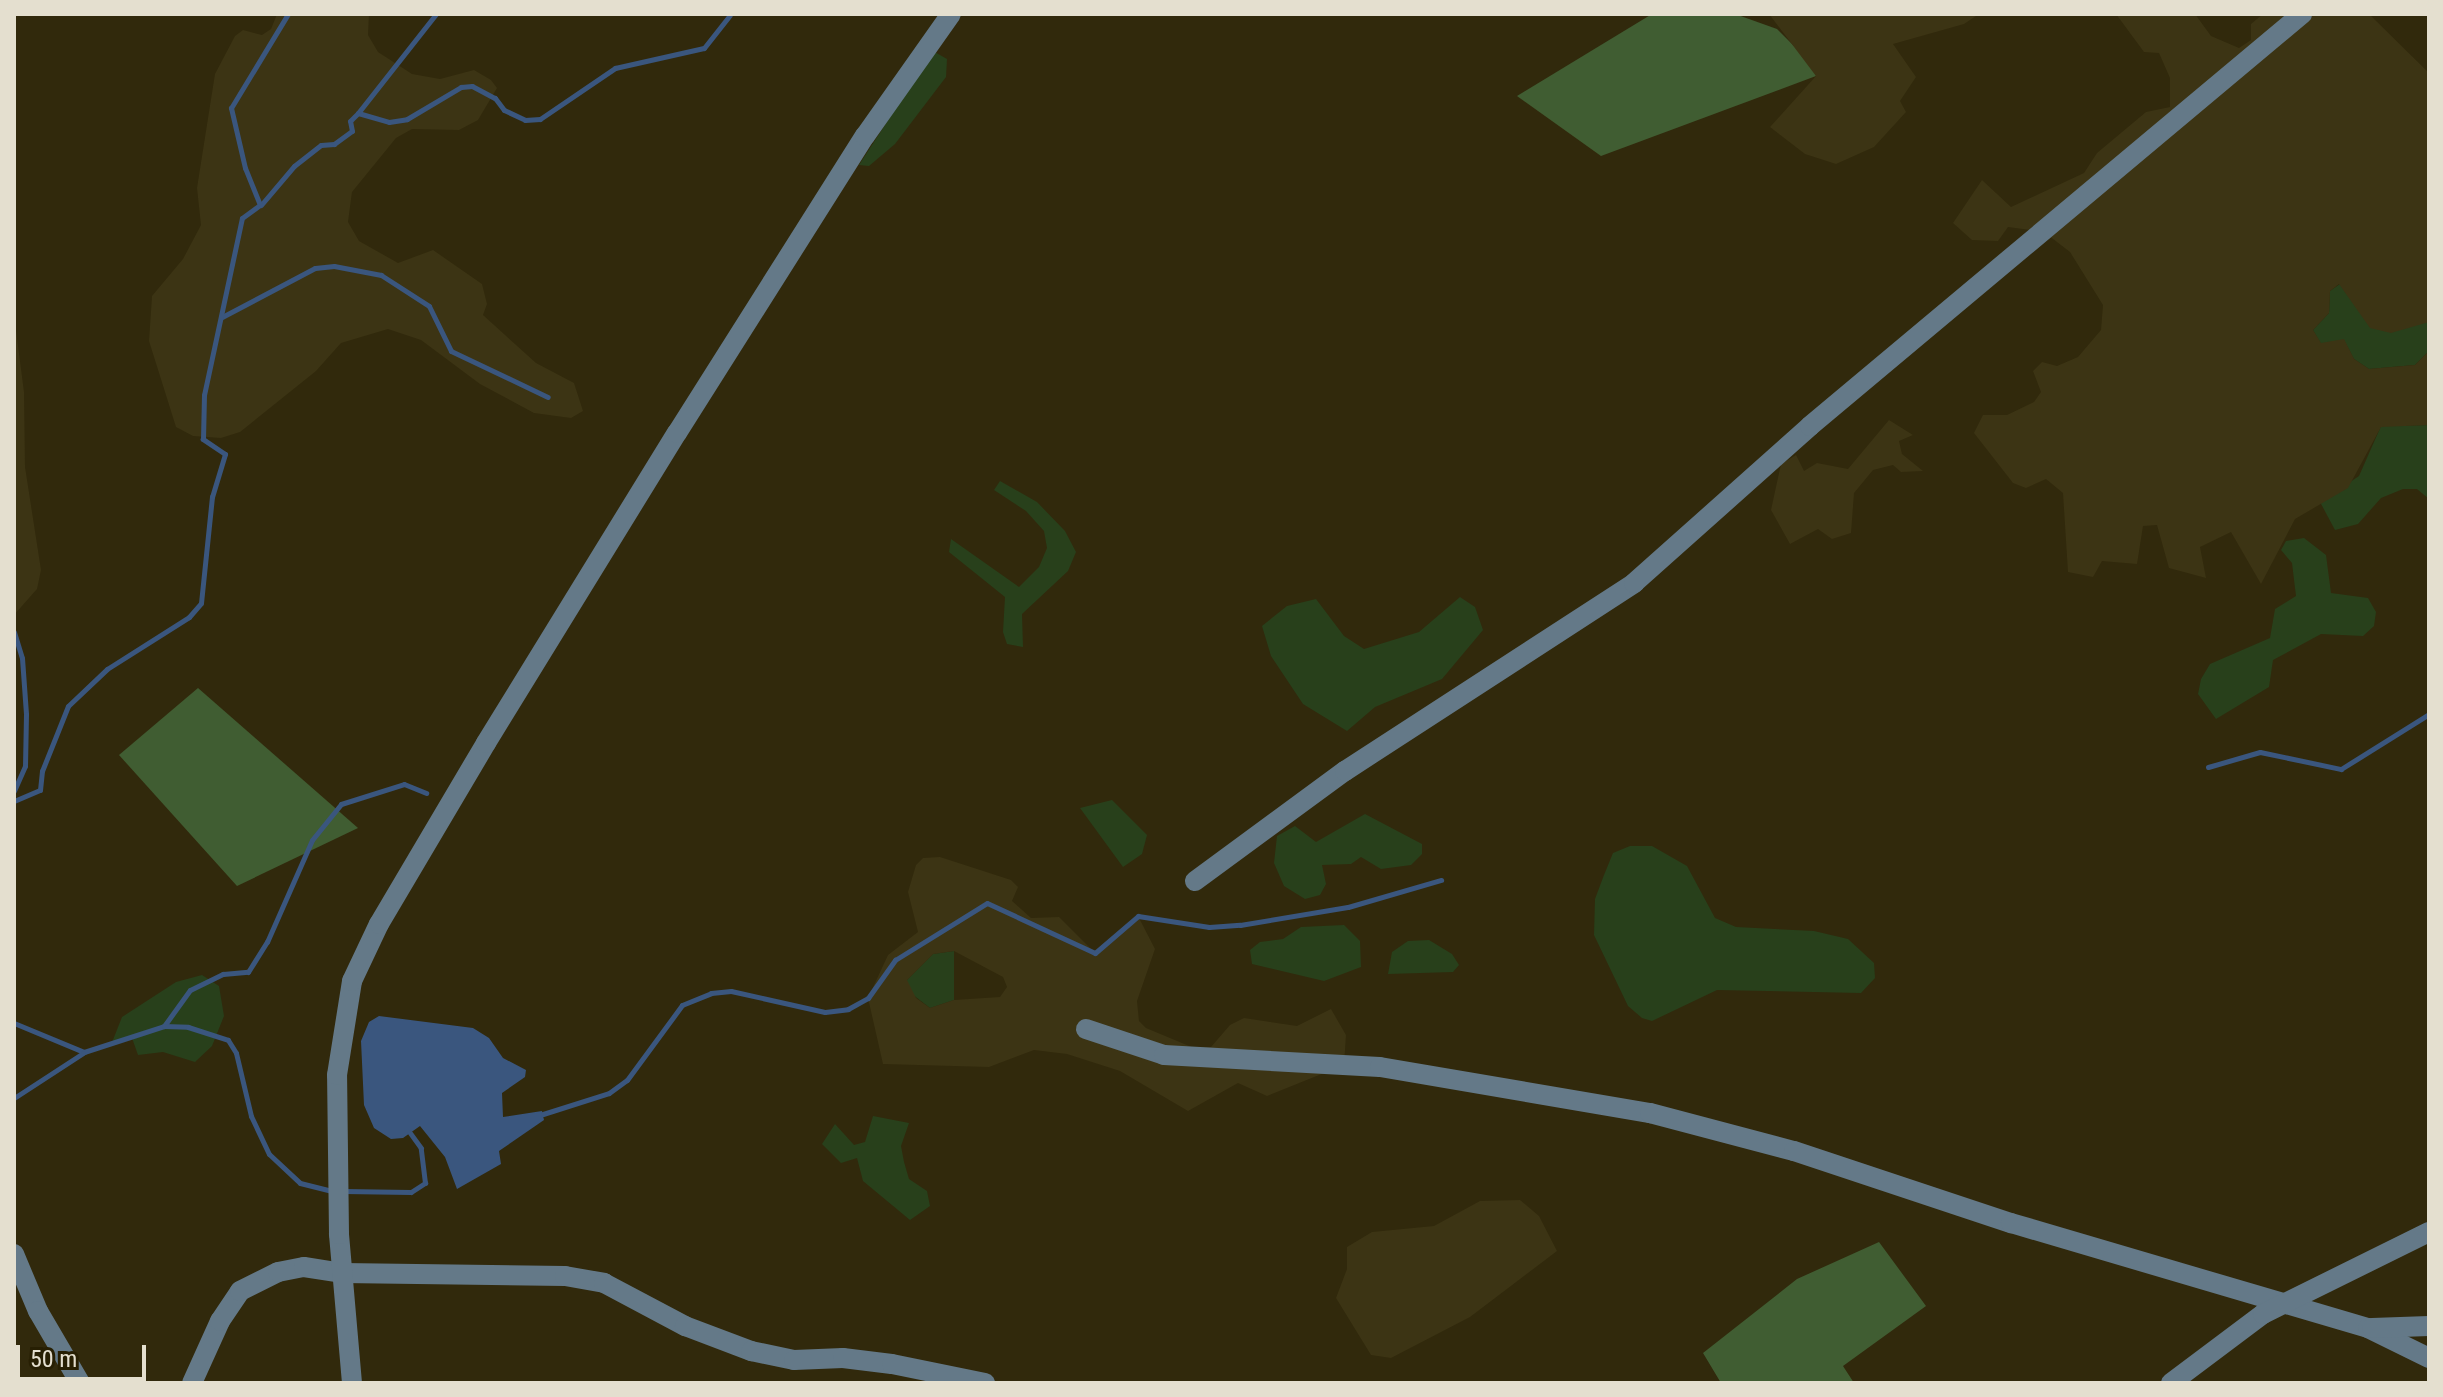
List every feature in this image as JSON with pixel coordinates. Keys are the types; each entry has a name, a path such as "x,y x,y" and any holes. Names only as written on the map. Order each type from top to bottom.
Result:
{"street":[{"path":"352,1383 342,1273 338,1055 346,996 379,924 685,420 865,136 951,14"},
{"path":"1195,881 1345,771 1634,583 1810,426 2302,14"},
{"path":"1086,1029 1164,1055 1380,1067 1650,1113 1794,1151 2280,1305 2368,1328 2429,1358"},
{"path":"2171,1383 2280,1305 2429,1232"},
{"path":"14,1254 50,1333 80,1383"},
{"path":"192,1383 220,1321 240,1291 278,1272 304,1267 342,1273 565,1276 604,1283 685,1326 751,1351 794,1360 843,1358 892,1364 985,1383"},
{"path":"2368,1328 2429,1326"},
{"path":"50,1333 59,1383"}],"green space":[{"path":"1652,14 1735,14 1777,29 1811,63 1816,76 1601,156 1517,96"},
{"path":"933,51 947,59 946,77 895,144 869,166 859,165"},
{"path":"2340,284 2429,322 2429,351 2415,365 2369,369 2354,359 2344,340 2321,344 2313,330 2329,313 2330,291"},
{"path":"2429,425 2429,499 2417,489 2403,489 2381,498 2358,524 2335,530 2320,502 2359,476 2381,426"},
{"path":"1000,481 1037,502 1065,531 1076,552 1068,571 1022,614 1023,647 1007,644 1003,632 1005,597 949,552 951,539 1019,587 1039,567 1047,548 1044,531 1026,511 994,490"},
{"path":"2304,538 2326,555 2331,593 2368,598 2376,612 2374,626 2363,636 2321,634 2273,660 2269,687 2216,719 2198,694 2201,679 2210,664 2270,638 2275,609 2296,596 2292,563 2281,550 2286,541"},
{"path":"1460,597 1475,607 1483,630 1442,679 1375,707 1347,731 1303,704 1271,656 1262,626 1287,606 1316,599 1344,636 1364,649 1419,632"},
{"path":"198,688 358,828 237,886 119,755"},
{"path":"1112,800 1147,835 1142,854 1123,867 1080,808"},
{"path":"1365,814 1422,844 1422,854 1411,865 1381,869 1361,857 1351,864 1322,865 1326,884 1320,895 1305,899 1284,886 1274,863 1277,836 1295,826 1316,842"},
{"path":"1630,846 1652,846 1687,866 1715,918 1736,927 1814,931 1848,939 1874,963 1875,978 1861,993 1717,990 1652,1021 1642,1018 1628,1006 1594,935 1595,899 1604,875 1613,853"},
{"path":"1344,925 1360,941 1361,967 1324,981 1252,964 1250,950 1260,942 1283,939 1301,927"},
{"path":"1429,940 1452,954 1459,965 1453,972 1388,974 1392,952 1408,941"},
{"path":"954,951 954,1000 930,1008 908,991 907,980 933,954"},
{"path":"202,975 219,986 224,1016 212,1046 195,1062 163,1052 138,1055 132,1038 111,1045 122,1017 176,982"},
{"path":"873,1116 909,1123 901,1146 904,1162 909,1179 927,1191 930,1206 910,1220 863,1181 857,1158 841,1163 822,1144 835,1124 854,1145 865,1142"},
{"path":"1879,1242 1926,1306 1843,1366 1854,1383 1721,1383 1703,1353 1797,1279"}],"sand":[{"path":"277,14 369,14 368,35 378,52 412,74 440,79 474,70 491,80 497,88 478,120 459,130 412,129 396,138 352,192 348,222 359,241 398,263 433,250 482,284 487,304 483,315 536,363 574,383 583,411 571,418 534,413 480,384 421,340 388,329 341,343 316,371 240,432 221,438 193,436 176,427 149,341 152,296 183,259 201,225 197,188 215,74 235,36 243,30 262,35 271,29"},
{"path":"1769,14 1979,14 1964,24 1893,44 1916,77 1900,101 1906,112 1874,147 1836,164 1805,154 1770,127 1816,76"},
{"path":"2116,14 2195,14 2211,36 2239,48 2251,40 2251,24 2263,14 2369,14 2429,73 2429,322 2391,333 2370,328 2339,284 2330,291 2329,313 2313,330 2321,343 2344,339 2354,359 2369,369 2415,365 2429,351 2429,425 2381,427 2348,488 2295,519 2261,584 2231,532 2200,547 2206,578 2169,568 2157,525 2143,526 2137,564 2102,561 2093,577 2068,572 2063,493 2046,479 2026,488 2013,483 1974,433 1983,415 2007,415 2034,402 2041,392 2033,371 2042,362 2057,366 2078,357 2101,330 2103,305 2070,252 2044,232 2008,227 1998,241 1972,240 1953,223 1982,180 2011,207 2084,173 2097,153 2146,112 2170,107 2170,78 2159,53 2144,52"},
{"path":"14,315 24,392 25,467 41,570 37,589 14,615"},
{"path":"1889,420 1913,435 1899,441 1902,454 1923,471 1901,472 1893,465 1873,470 1854,493 1851,533 1832,539 1818,529 1790,544 1771,510 1781,464 1796,455 1804,471 1817,463 1848,469"},
{"path":"940,857 1011,880 1018,887 1012,901 1031,918 1059,917 1095,953 1138,916 1155,949 1137,1001 1139,1021 1146,1028 1194,1048 1211,1047 1230,1025 1244,1018 1297,1026 1331,1009 1346,1035 1344,1065 1267,1096 1238,1083 1188,1111 1120,1071 1067,1054 1034,1050 989,1067 883,1064 868,998 888,955 918,932 908,892 916,865 923,858","holes":["954,951 1003,977 1007,987 1000,997 954,1000 930,1008 916,998 907,980 933,954"]},
{"path":"1520,1200 1539,1216 1557,1251 1470,1317 1391,1358 1371,1355 1336,1298 1347,1269 1347,1247 1372,1232 1434,1226 1480,1201"}],"water":[{"path":"379,1016 473,1028 489,1038 503,1058 526,1070 525,1077 502,1093 503,1117 542,1111 544,1120 499,1151 501,1164 457,1189 445,1157 420,1126 403,1138 391,1139 374,1128 364,1105 361,1041 369,1022"}],"waterway":[{"path":"14,801 40,790 42,771 68,706 107,669 189,617 201,603 212,497 225,454 203,439 204,395 242,218 260,205 245,168 231,108 288,14"},
{"path":"358,113 436,14"},
{"path":"261,205 294,166 321,145 334,144 352,131 350,121 358,113 389,122 407,119 461,87 472,86 495,98 504,110 525,120 540,119 615,68 704,48 730,15"},
{"path":"222,317 315,268 334,266 381,275 429,306 451,351 548,397"},
{"path":"14,632 22,658 26,714 25,766 14,791"},
{"path":"2208,767 2260,752 2341,769 2429,714"},
{"path":"14,1023 84,1052 164,1026 190,990 223,974 248,972 267,942 312,840 341,804 404,784 426,793"},
{"path":"543,1114 609,1093 627,1080 682,1005 711,993 731,991 825,1012 848,1009 868,998 895,960 987,903 1095,953 1138,916 1209,927 1240,925 1348,907 1441,880"},
{"path":"164,1026 188,1027 228,1040 236,1053 251,1116 269,1154 300,1183 333,1191"},
{"path":"14,1098 83,1053"},
{"path":"343,1191 411,1192 425,1183 421,1148 410,1133"}]}
